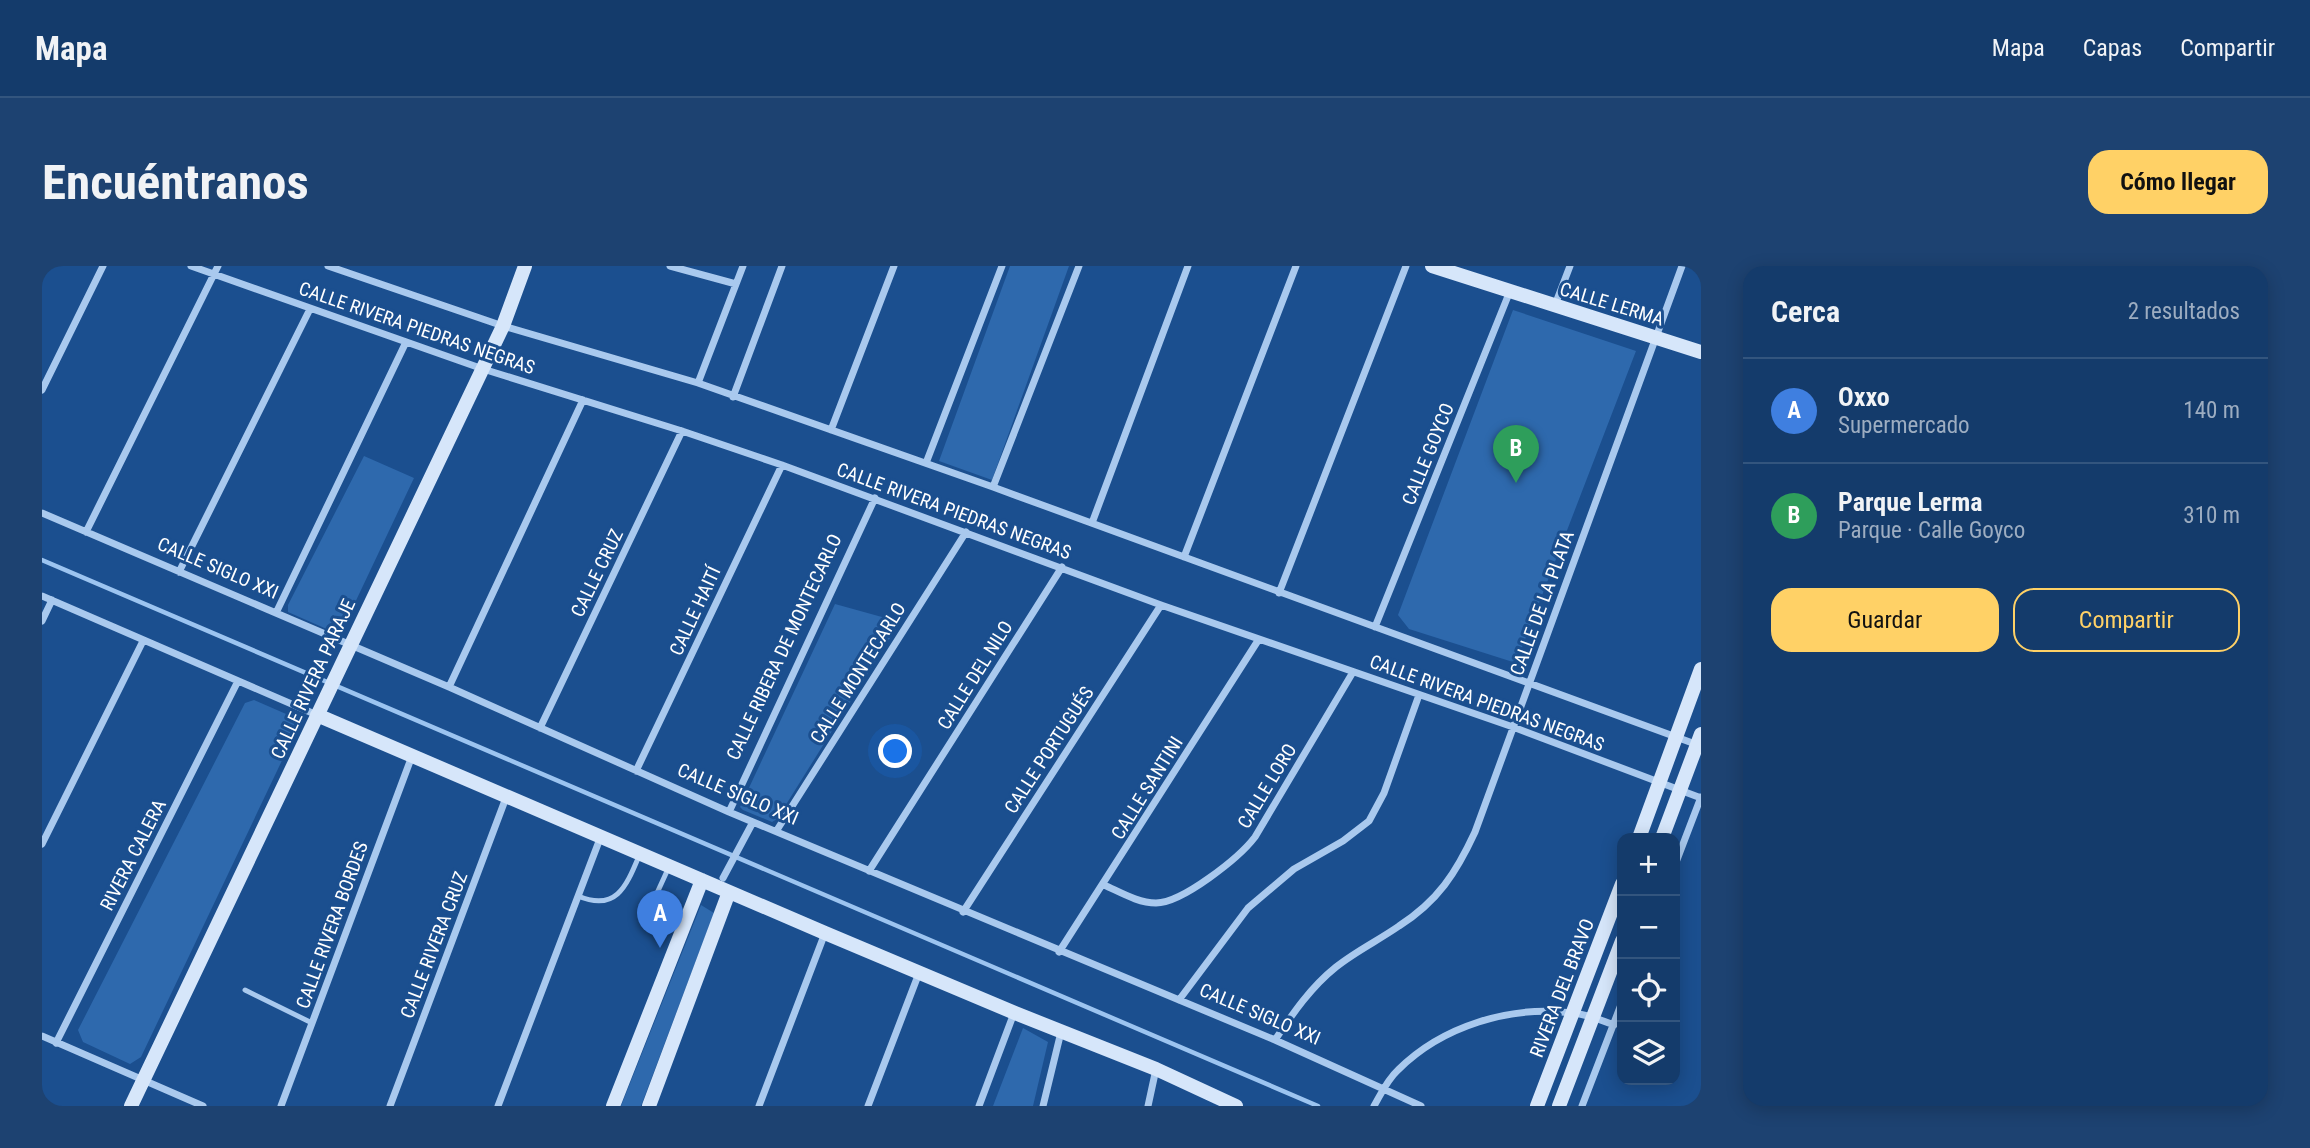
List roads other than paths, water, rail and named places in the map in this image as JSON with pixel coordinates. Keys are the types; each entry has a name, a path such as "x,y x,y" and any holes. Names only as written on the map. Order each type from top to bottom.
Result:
{"street":[{"path":"42,390 103,266"},
{"name":"CALLE RIVERA PIEDRAS NEGRAS","path":"191,266 216,270 310,309 483,369 782,465 1161,605 1513,727 1660,784 1701,797"},
{"name":"CALLE RIVERA PIEDRAS NEGRAS","path":"328,266 503,326 698,383 993,487 1676,738 1700,741"},
{"name":"CALLE RIVERA PARAJE","path":"131,1106 483,369 503,326 525,266"},
{"path":"670,266 736,285"},
{"path":"698,383 743,266"},
{"path":"733,397 782,266"},
{"path":"831,430 894,266"},
{"path":"926,463 1002,266"},
{"path":"993,487 1079,266"},
{"path":"1092,523 1188,266"},
{"path":"1184,557 1296,266"},
{"path":"1279,593 1406,266"},
{"name":"CALLE LERMA","path":"1432,266 1463,271 1510,291 1701,352"},
{"path":"1555,306 1570,266"},
{"name":"CALLE DE LA PLATA","path":"1275,1040 1310,991 1328,974 1354,953 1423,909 1444,888 1459,867 1475,832 1682,266"},
{"path":"86,532 216,270"},
{"name":"CALLE GOYCO","path":"1375,627 1510,291"},
{"path":"179,572 310,309"},
{"path":"276,613 406,342"},
{"path":"449,687 583,400"},
{"name":"CALLE CRUZ","path":"540,728 682,431"},
{"name":"CALLE HAITÍ","path":"636,771 782,465"},
{"name":"CALLE RIBERA DE MONTECARLO","path":"729,812 875,498"},
{"name":"CALLE SIGLO XXI","path":"42,513 351,644 729,812 1275,1040 1421,1106"},
{"name":"CALLE MONTECARLO","path":"777,830 966,532"},
{"name":"CALLE DEL NILO","path":"869,871 1062,567"},
{"path":"42,596 825,933 1157,1069 1236,1106"},
{"path":"42,621 52,600"},
{"name":"CALLE PORTUGUÉS","path":"964,912 1161,605"},
{"name":"CALLE SANTINI","path":"1059,952 1104,886 1259,639"},
{"path":"42,844 143,641"},
{"path":"1641,833 1701,670"},
{"name":"CALLE LORO","path":"1104,886 1144,902 1164,902 1200,883 1244,852 1255,838 1353,672"},
{"name":"RIVERA CALERA","path":"56,1043 238,681"},
{"path":"1179,1000 1248,908 1294,869 1343,841 1368,821 1384,793 1419,695"},
{"path":"1663,833 1700,741"},
{"name":"CALLE RIVERA BORDES","path":"281,1106 412,755"},
{"name":"CALLE RIVERA CRUZ","path":"390,1106 507,795"},
{"path":"1680,852 1701,797"},
{"path":"649,1106 729,892 724,876 753,822"},
{"path":"498,1106 601,836"},
{"path":"702,880 724,876"},
{"path":"613,1106 702,880"},
{"name":"RIVERA DEL BRAVO","path":"1538,1106 1617,896"},
{"path":"759,1106 825,933"},
{"name":"RIVERA DEL BRAVO","path":"1559,1106 1617,953"},
{"path":"868,1106 920,971"},
{"path":"1374,1106 1396,1071 1410,1059 1475,1023 1527,1012 1573,1013 1614,1025"},
{"path":"979,1106 1015,1013"},
{"path":"1582,1106 1617,1016"},
{"path":"1043,1106 1061,1030"},
{"path":"42,1037 203,1106"},
{"path":"1147,1106 1157,1069"}],"lane":[{"path":"578,896 591,901 608,900 620,893 640,853"},
{"path":"652,904 669,866"},
{"path":"245,990 312,1023"}],"waterway":[{"path":"42,560 1318,1106"}],"place":[{"name":"Parque Lerma","path":"1516,483"},
{"name":"Oxxo","path":"660,948"}]}
